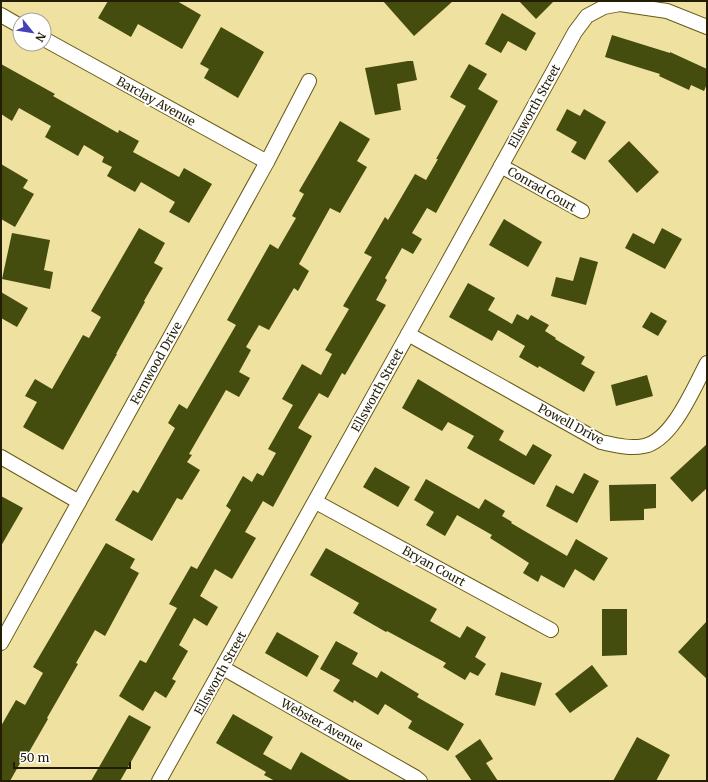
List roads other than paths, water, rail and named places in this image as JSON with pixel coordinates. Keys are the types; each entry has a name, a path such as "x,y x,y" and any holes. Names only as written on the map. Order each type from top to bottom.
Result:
{"street":[{"name":"Ellsworth Street","path":"159,781 316,502 575,32 587,16 604,7 620,4 666,11 707,27"},
{"path":"1,15 12,21"},
{"name":"Barclay Avenue","path":"52,43 267,162"},
{"name":"Fernwood Drive","path":"1,643 267,162 309,81"},
{"name":"Conrad Court","path":"502,166 582,211"},
{"name":"Powell Drive","path":"408,334 601,442 621,447 644,446 659,440 673,425 707,363"},
{"path":"1,457 79,502"},
{"name":"Bryan Court","path":"316,502 552,630"},
{"name":"Webster Avenue","path":"223,668 420,781"}]}
